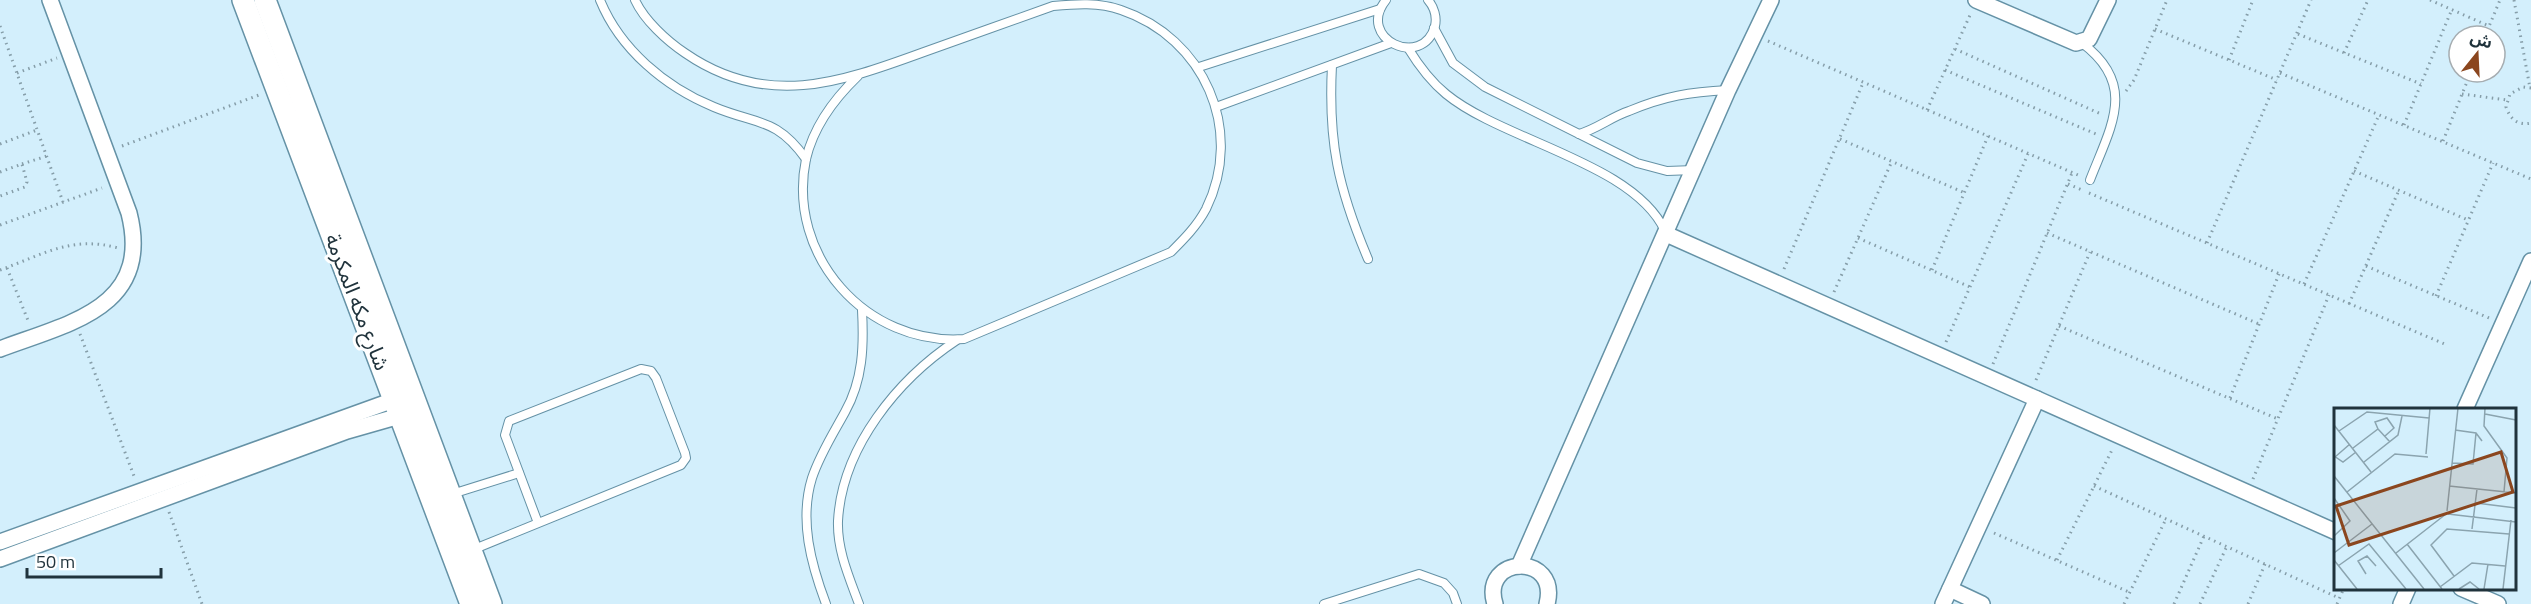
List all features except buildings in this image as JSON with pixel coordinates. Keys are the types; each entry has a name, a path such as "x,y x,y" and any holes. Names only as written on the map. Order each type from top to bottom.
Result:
{"street":[{"path":"0,349 75,321 99,309 116,294 128,275 134,254 134,233 118,183 50,0"},
{"name":"شارع مكه المكرمة","path":"243,0 406,405 450,495 491,604"},
{"name":"شارع مكه المكرمة","path":"266,0 406,405 471,604"},
{"path":"1520,566 1728,90 1771,0"},
{"path":"1976,0 2070,41 2082,42 2093,32 2108,0"},
{"path":"1666,234 2334,531"},
{"path":"2465,408 2531,261"},
{"path":"1943,604 2033,397"},
{"path":"0,542 140,491 406,405"},
{"path":"0,560 348,431 406,405"},
{"path":"1495,604 1493,590 1498,578 1507,569 1520,566 1533,568 1544,577 1549,590 1547,604"},
{"path":"1950,589 1982,604"},
{"path":"2401,604 2408,589"},
{"path":"2463,589 2498,604"}],"lane":[{"path":"600,0 609,22 633,52 657,74 685,93 715,107 772,125 792,140 806,159"},
{"path":"635,0 656,28 700,63 725,75 752,83 780,87 808,86 858,76 1053,6 1086,3 1119,9 1150,22 1177,42 1199,68 1216,107 1221,142 1215,186 1205,210 1190,233 1171,252 958,340 935,355 902,388 854,455 843,488 838,522 842,556 859,604"},
{"path":"1386,0 1380,9 1380,28 1391,43"},
{"path":"1216,107 1391,43 1408,48 1427,40 1434,28 1435,11 1430,1"},
{"path":"1199,68 1380,9"},
{"path":"1434,28 1453,63 1467,76 1579,134 1652,168 1683,172 1695,169"},
{"path":"2082,42 2100,56 2106,65 2112,75 2117,97 2114,119 2090,180"},
{"path":"1408,48 1419,66 1447,95 1622,184 1649,206 1660,220 1666,234"},
{"path":"1332,65 1331,123 1340,181 1347,209 1368,259"},
{"path":"858,76 825,113 806,159 803,187 805,215 812,242 824,268 841,291 862,310 908,333 958,340"},
{"path":"1579,134 1597,129 1627,111 1685,92 1728,90"},
{"path":"826,604 811,564 807,521 812,480 859,379 864,344 862,310"},
{"path":"471,550 538,523 684,462 685,453 654,374 641,369 511,418 505,435 538,523"},
{"path":"450,495 519,473"},
{"path":"1324,604 1419,574 1443,583 1453,593 1457,604"}],"path":[{"path":"1927,110 1976,0"},
{"path":"2117,97 2130,87 2167,0"},
{"path":"2229,60 2253,0"},
{"path":"2207,243 2311,0"},
{"path":"2344,53 2368,0"},
{"path":"2430,0 2485,24"},
{"path":"2490,24 2500,0"},
{"path":"2514,0 2531,88 2516,89 2507,100 2508,114 2520,123 2531,123"},
{"path":"2404,125 2452,9"},
{"path":"0,27 63,202"},
{"path":"2155,29 2277,80"},
{"path":"2297,33 2421,84"},
{"path":"1755,36 2090,180"},
{"path":"1955,49 2114,119"},
{"path":"17,74 70,53"},
{"path":"1945,70 2106,138"},
{"path":"2280,73 2531,178"},
{"path":"1778,283 1863,83"},
{"path":"2443,141 2466,84"},
{"path":"107,152 277,88"},
{"path":"2462,94 2507,100"},
{"path":"2304,285 2379,115"},
{"path":"0,139 1,144 37,130"},
{"path":"1932,270 1988,136"},
{"path":"1840,139 1965,193"},
{"path":"1940,355 2028,154"},
{"path":"0,172 46,156"},
{"path":"1828,306 1892,161"},
{"path":"2436,296 2493,163"},
{"path":"0,196 27,185 22,164"},
{"path":"2354,171 2469,220"},
{"path":"1988,377 2072,173"},
{"path":"0,225 118,183"},
{"path":"2068,184 2447,345"},
{"path":"2349,304 2398,190"},
{"path":"2047,233 2259,324"},
{"path":"1858,238 1970,287"},
{"path":"1,268 68,244 102,243 134,254"},
{"path":"2033,397 2090,252"},
{"path":"2366,266 2503,324"},
{"path":"7,267 34,336"},
{"path":"2229,398 2279,274"},
{"path":"2247,492 2329,295"},
{"path":"75,321 140,491"},
{"path":"2059,326 2278,419"},
{"path":"2057,561 2119,435"},
{"path":"2094,486 2339,598"},
{"path":"164,499 202,604"},
{"path":"2124,604 2166,519"},
{"path":"1978,526 2130,592"},
{"path":"2174,604 2204,536"},
{"path":"2200,604 2227,546"},
{"path":"2248,604 2265,564"},
{"path":"2337,604 2344,589"}]}
